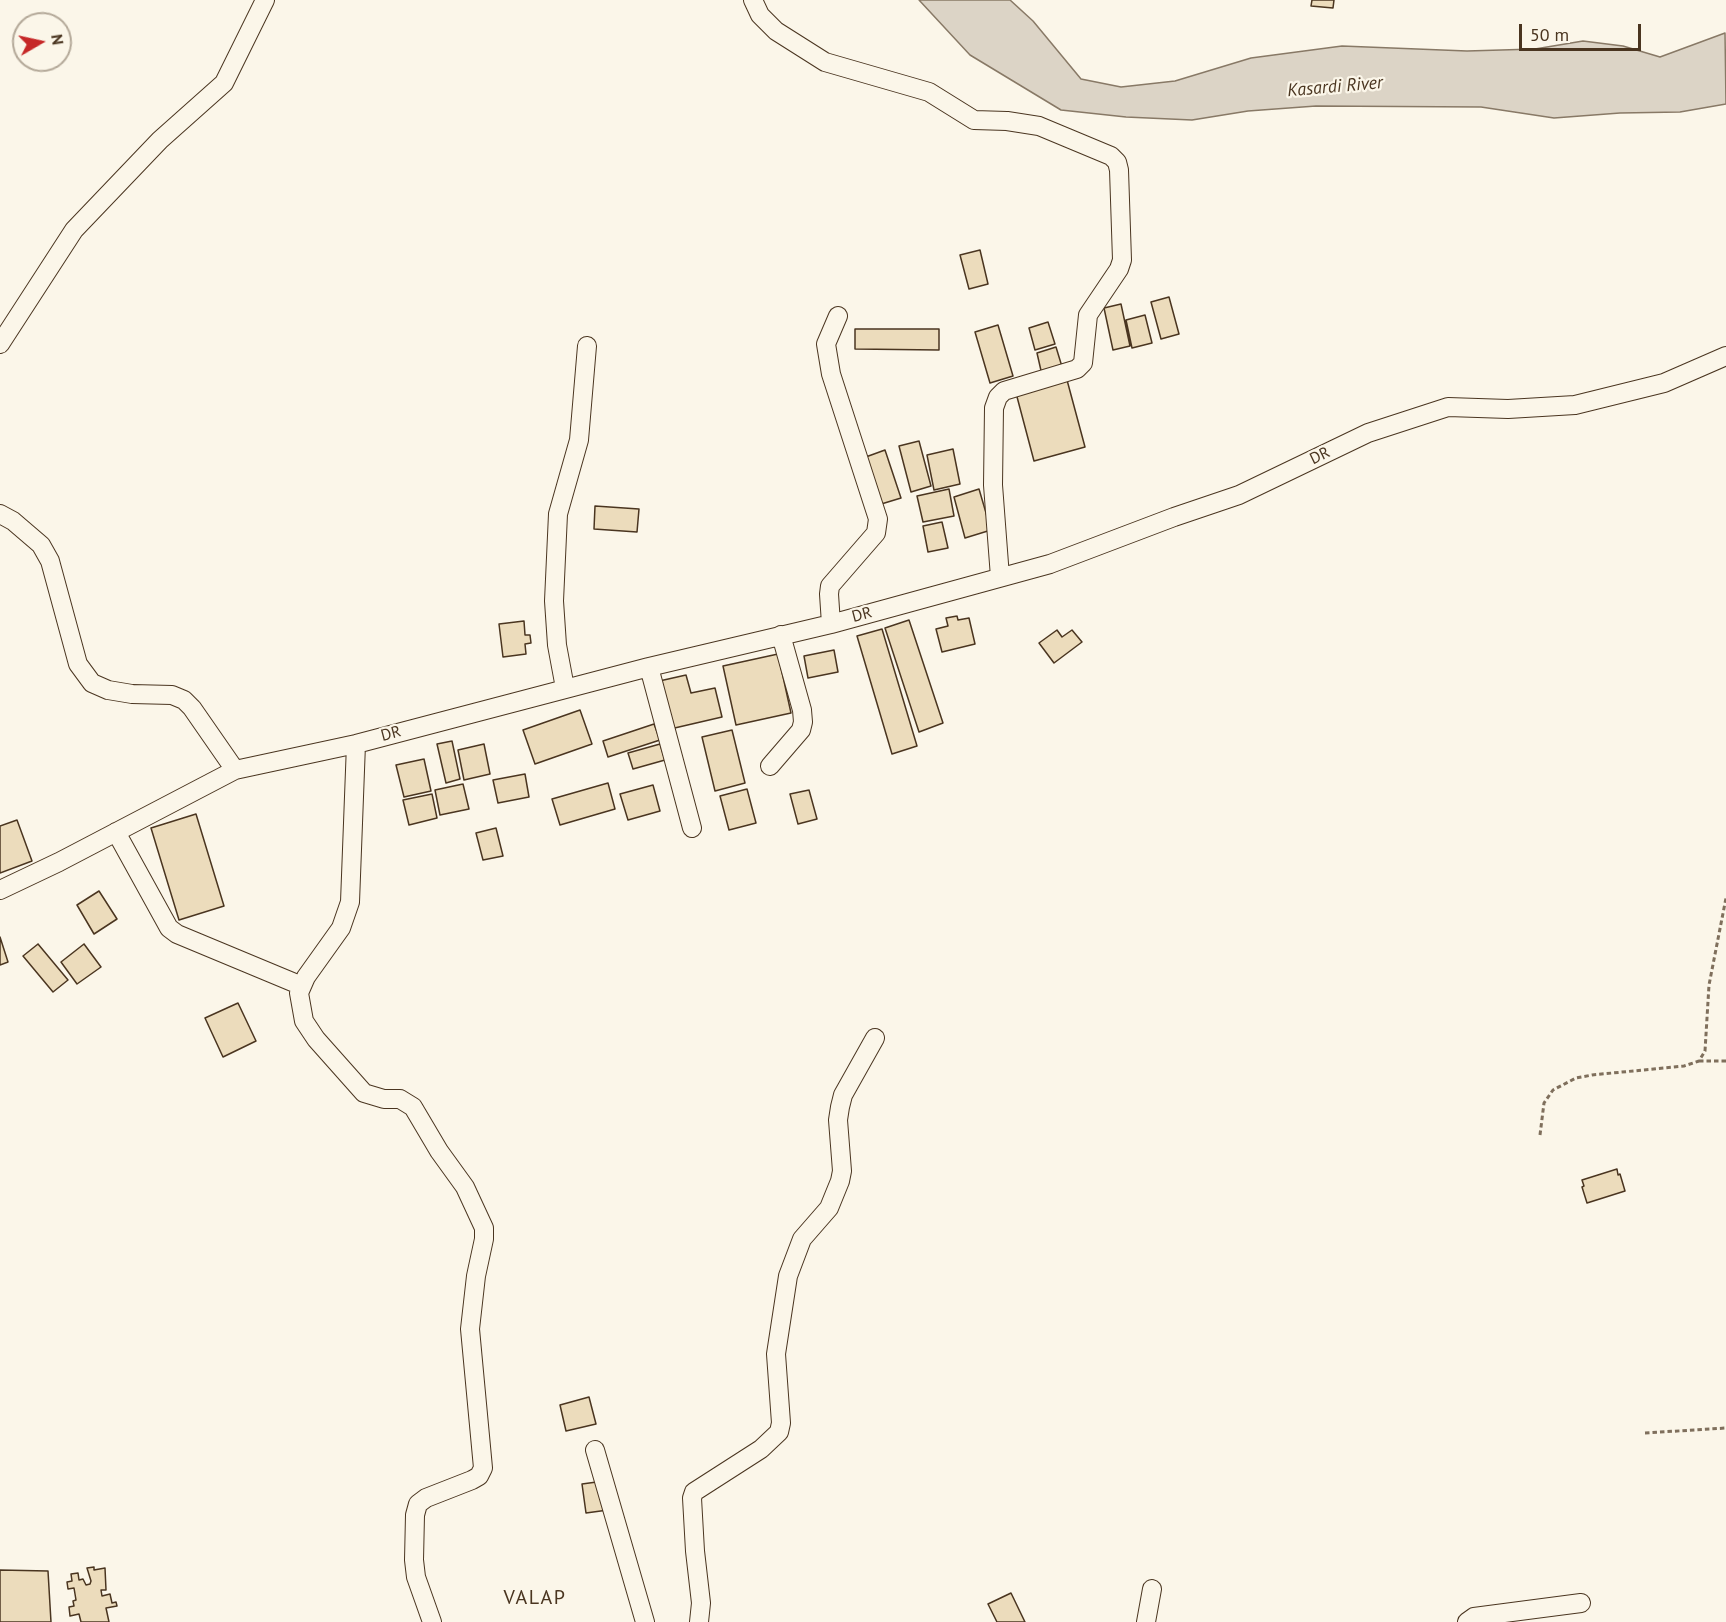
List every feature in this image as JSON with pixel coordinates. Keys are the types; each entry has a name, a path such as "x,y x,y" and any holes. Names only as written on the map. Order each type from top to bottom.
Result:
{"street":[{"path":"0,344 74,230 160,140 224,83 265,0"},
{"path":"753,0 760,15 776,31 825,62 929,92 974,120 1007,121 1038,126 1111,156 1117,162 1122,260 1119,269 1088,315 1083,363 1077,369 1004,392 998,397 994,408 993,485 1000,577"},
{"path":"831,624 830,586 876,533 878,519 831,374 826,344 838,316"},
{"path":"565,688 557,645 554,601 558,514 579,440 587,346"},
{"name":"DR","path":"0,890 236,770 356,744 565,688 831,624 1050,564 1239,495 1368,433 1448,407 1509,408 1575,405 1664,382 1726,356"},
{"path":"0,514 13,520 41,545 51,561 78,664 92,682 108,690 172,695 184,700 236,770"},
{"path":"770,766 801,730 803,722 802,710 781,635"},
{"path":"649,667 693,828"},
{"path":"356,744 350,902 340,928 306,977 299,993 304,1021 316,1039 364,1092 384,1099 400,1099 413,1107 439,1151 465,1187 484,1228 470,1329 483,1468 480,1476 426,1498 418,1504 415,1515 416,1577 432,1622"},
{"path":"116,832 169,928 177,934 302,986"},
{"path":"699,1622 701,1603 692,1498 694,1492 761,1449 779,1432 781,1423 776,1354 788,1276 802,1239 828,1208 840,1181 842,1171 838,1120 840,1107 843,1095 875,1038"},
{"path":"595,1450 645,1622"},
{"path":"1146,1622 1152,1589"},
{"path":"1467,1622 1474,1617 1581,1603"}],"path":[{"path":"1699,1061 1705,1051 1709,985 1726,898"},
{"path":"1540,1135 1544,1103 1553,1090 1576,1078 1592,1074 1684,1066 1699,1061 1726,1061"},
{"path":"1645,1433 1726,1428"}],"water":[{"name":"Kasardi River","path":"919,0 1010,0 1033,21 1081,79 1121,87 1175,81 1251,58 1342,46 1467,51 1535,49 1583,41 1623,46 1660,57 1725,33 1726,104 1680,112 1620,113 1554,118 1481,107 1316,106 1248,111 1192,120 1126,117 1061,110 970,55"}],"building":[{"path":"1312,0 1334,0 1333,8 1311,6"},
{"path":"980,250 988,284 969,289 960,255"},
{"path":"1169,297 1179,334 1161,339 1151,302"},
{"path":"1121,304 1130,346 1113,350 1104,308"},
{"path":"1145,315 1152,343 1132,348 1126,320"},
{"path":"1048,322 1055,344 1035,350 1029,328"},
{"path":"998,325 1013,376 990,383 975,332"},
{"path":"855,329 939,329 939,350 855,349"},
{"path":"1056,347 1063,370 1042,375 1037,353"},
{"path":"1067,380 1085,447 1034,461 1016,393"},
{"path":"919,441 931,486 911,492 899,446"},
{"path":"953,449 960,484 934,490 927,455"},
{"path":"885,450 901,498 878,505 863,458"},
{"path":"949,489 954,516 923,522 917,496"},
{"path":"979,489 991,530 965,538 954,497"},
{"path":"595,506 639,509 637,532 594,529"},
{"path":"942,522 948,548 928,552 923,526"},
{"path":"957,616 958,620 969,618 975,644 942,652 936,629 948,626 946,618"},
{"path":"909,620 943,723 919,732 885,628"},
{"path":"524,621 525,635 530,635 531,643 525,644 526,654 503,657 499,624"},
{"path":"882,629 917,746 892,754 857,636"},
{"path":"1057,630 1062,637 1072,630 1082,642 1054,663 1039,643"},
{"path":"834,650 838,672 808,678 804,656"},
{"path":"778,654 791,713 736,725 723,666"},
{"path":"686,675 691,693 715,688 722,717 666,730 655,682"},
{"path":"580,710 592,744 535,764 523,730"},
{"path":"654,724 660,740 608,757 603,741"},
{"path":"732,730 745,783 715,791 702,737"},
{"path":"452,741 460,779 446,783 437,744"},
{"path":"484,744 490,774 464,780 458,750"},
{"path":"660,744 665,760 633,769 628,753"},
{"path":"424,759 431,791 404,797 396,765"},
{"path":"525,774 529,797 498,803 493,780"},
{"path":"608,783 615,809 560,825 552,799"},
{"path":"463,784 469,809 440,815 435,790"},
{"path":"653,785 660,811 628,820 620,794"},
{"path":"747,789 756,823 729,830 720,796"},
{"path":"809,790 817,819 798,824 790,794"},
{"path":"432,794 437,818 409,825 403,800"},
{"path":"196,814 224,906 179,920 151,828"},
{"path":"17,820 32,861 0,873 0,826"},
{"path":"496,828 503,856 483,860 476,833"},
{"path":"99,891 117,919 94,934 77,905"},
{"path":"0,937 8,962 0,965"},
{"path":"38,944 68,980 53,992 23,956"},
{"path":"84,944 101,967 77,984 61,962"},
{"path":"238,1003 256,1041 223,1057 205,1018"},
{"path":"1617,1169 1625,1191 1587,1203 1582,1180"},
{"path":"589,1397 596,1424 566,1431 560,1405"},
{"path":"604,1481 608,1510 586,1513 582,1484"},
{"path":"94,1567 94,1570 105,1568 106,1590 101,1590 102,1596 110,1594 112,1603 116,1602 117,1606 106,1608 109,1622 81,1622 79,1614 70,1616 69,1607 74,1606 73,1601 76,1600 74,1588 68,1589 67,1582 72,1581 71,1574 78,1573 79,1580 83,1579 86,1585 90,1584 87,1568"},
{"path":"0,1570 48,1571 51,1622 0,1622"},
{"path":"1011,1593 1025,1622 997,1622 988,1604"}],"district":[{"name":"VALAP","path":"535,1598"}]}
